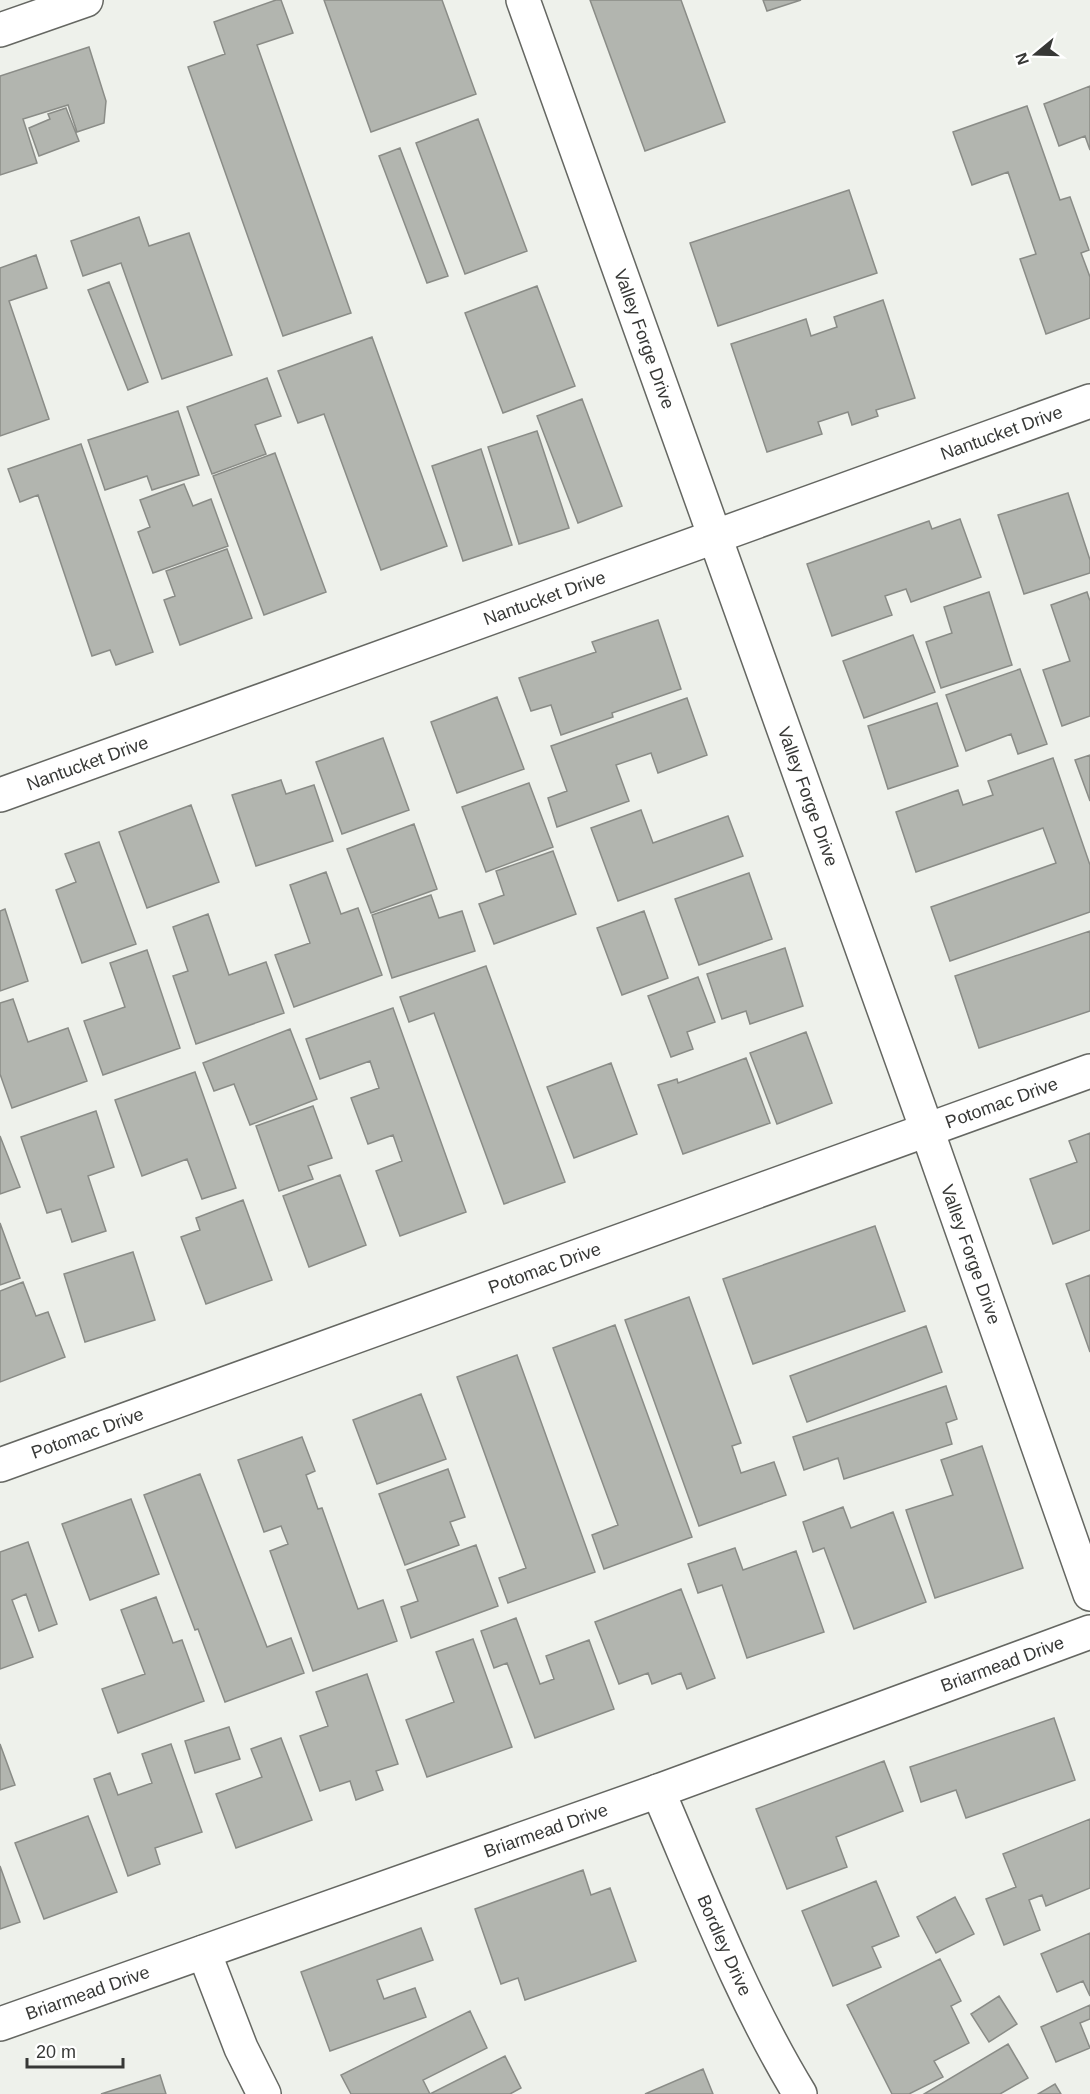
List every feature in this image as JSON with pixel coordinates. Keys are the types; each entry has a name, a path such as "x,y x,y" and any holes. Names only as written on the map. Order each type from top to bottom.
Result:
{"street":[{"path":"0,30 86,0"},
{"name":"Valley Forge Drive","path":"523,0 927,1130 1090,1594"},
{"name":"Nantucket Drive","path":"0,795 1090,401"},
{"name":"Potomac Drive","path":"0,1465 1090,1071"},
{"name":"Briarmead Drive","path":"0,2024 658,1791 1090,1632"},
{"name":"Bordley Drive","path":"658,1791 763,2029 800,2094"},
{"path":"204,1952 241,2048 264,2094"}],"building":[{"path":"281,0 293,33 257,45 351,313 283,336 188,67 225,54 214,22"},
{"path":"324,0 442,0 476,94 371,132"},
{"path":"590,0 681,0 725,122 645,151"},
{"path":"763,0 801,0 767,11"},
{"path":"89,47 106,101 104,123 77,132 68,105 23,119 37,163 0,175 0,76"},
{"path":"1090,86 1090,150 1085,136 1059,146 1044,104"},
{"path":"1027,106 1060,200 1070,197 1089,250 1081,253 1090,277 1090,318 1046,334 1020,259 1036,254 1008,172 972,185 953,132"},
{"path":"66,108 79,141 39,156 29,128 50,119 48,114"},
{"path":"478,119 527,251 465,274 416,143"},
{"path":"400,148 448,276 427,283 379,156"},
{"path":"849,190 877,273 718,326 690,243"},
{"path":"139,217 149,246 189,233 232,355 162,379 121,263 83,276 71,241"},
{"path":"36,255 47,288 9,301 49,419 0,436 0,268"},
{"path":"109,282 148,382 128,390 88,290"},
{"path":"537,286 575,386 503,413 465,313"},
{"path":"883,300 915,398 876,410 878,416 852,425 848,412 818,422 822,434 767,452 731,344 806,319 811,336 837,327 834,317"},
{"path":"372,337 447,546 381,570 324,414 298,423 278,371"},
{"path":"267,378 281,416 255,425 266,454 212,474 187,407"},
{"path":"582,399 622,506 578,523 537,416"},
{"path":"178,411 199,475 152,490 147,476 105,490 88,440"},
{"path":"537,431 569,528 519,544 488,447"},
{"path":"81,444 153,652 116,665 110,650 92,656 38,495 20,502 8,469"},
{"path":"481,449 512,545 463,561 432,466"},
{"path":"275,453 326,592 264,615 213,476"},
{"path":"184,484 193,506 211,499 228,546 153,573 138,532 150,527 140,500"},
{"path":"1068,493 1090,560 1090,573 1024,594 998,515"},
{"path":"960,519 981,577 911,602 906,589 885,596 892,615 832,636 807,564 929,521 932,529"},
{"path":"227,549 252,618 180,645 164,600 175,596 166,571"},
{"path":"989,592 1012,665 941,688 926,642 952,633 944,607"},
{"path":"1087,592 1090,601 1090,716 1062,726 1043,670 1070,661 1051,605"},
{"path":"658,620 681,689 612,713 613,717 561,735 551,705 531,711 519,678 596,652 592,642"},
{"path":"913,635 935,692 864,718 843,661"},
{"path":"1020,669 1047,744 1018,754 1011,734 966,751 946,695"},
{"path":"497,697 524,769 457,793 431,722"},
{"path":"687,698 707,755 658,773 651,753 616,765 629,801 557,827 548,798 567,791 551,746"},
{"path":"937,703 958,766 888,789 868,726"},
{"path":"383,738 409,810 342,834 316,762"},
{"path":"1090,755 1090,801 1075,760"},
{"path":"1053,758 1090,865 1090,912 950,961 931,907 1056,863 1043,828 916,872 896,812 958,790 963,805 993,795 988,781"},
{"path":"281,780 286,794 314,785 333,841 256,866 232,795"},
{"path":"529,783 553,847 486,872 462,807"},
{"path":"191,805 219,882 147,908 119,832"},
{"path":"641,810 653,843 728,816 743,856 618,901 591,828"},
{"path":"414,824 437,889 371,913 347,849"},
{"path":"99,842 136,944 82,963 56,890 76,882 65,854"},
{"path":"553,851 576,914 494,944 479,904 504,895 496,871"},
{"path":"326,872 341,914 358,908 382,975 294,1007 275,955 310,943 290,885"},
{"path":"749,873 772,939 699,965 675,899"},
{"path":"431,895 439,918 462,911 475,951 392,978 372,915"},
{"path":"5,909 28,981 0,991 0,911"},
{"path":"644,911 668,978 622,995 597,928"},
{"path":"208,914 229,975 266,962 284,1013 196,1044 173,976 188,971 173,927"},
{"path":"1090,931 1090,1011 979,1048 955,976"},
{"path":"785,948 803,1006 750,1024 746,1011 722,1019 707,974"},
{"path":"147,950 180,1048 103,1075 84,1021 125,1007 110,963"},
{"path":"486,966 565,1182 504,1204 434,1013 409,1022 400,997"},
{"path":"698,977 715,1022 687,1032 693,1049 671,1057 648,996"},
{"path":"13,999 28,1042 68,1028 87,1081 12,1108 0,1074 0,1003"},
{"path":"393,1008 466,1212 400,1236 376,1171 402,1161 393,1135 368,1144 351,1098 379,1088 370,1061 320,1079 306,1039"},
{"path":"290,1029 317,1099 250,1125 234,1084 214,1091 203,1063"},
{"path":"806,1032 832,1103 777,1124 750,1053"},
{"path":"746,1058 770,1123 683,1154 658,1085 677,1079 678,1083"},
{"path":"611,1063 637,1134 574,1158 547,1087"},
{"path":"195,1072 236,1188 202,1199 187,1159 142,1176 115,1100"},
{"path":"313,1106 332,1158 308,1166 313,1179 279,1191 256,1126"},
{"path":"96,1111 114,1167 88,1176 106,1231 72,1242 61,1209 47,1213 21,1137"},
{"path":"1090,1133 1090,1230 1053,1244 1030,1179 1077,1162 1069,1141"},
{"path":"0,1136 20,1187 0,1194"},
{"path":"340,1175 366,1245 309,1267 283,1196"},
{"path":"243,1200 272,1280 206,1304 181,1237 200,1230 196,1218"},
{"path":"0,1223 20,1278 0,1285"},
{"path":"875,1226 905,1311 753,1364 723,1279"},
{"path":"133,1252 155,1320 85,1342 64,1274"},
{"path":"1090,1275 1090,1352 1066,1284"},
{"path":"23,1282 36,1316 48,1312 65,1357 0,1382 0,1291"},
{"path":"689,1297 741,1443 732,1446 741,1473 774,1462 786,1495 699,1526 625,1320"},
{"path":"615,1325 692,1537 604,1569 592,1535 618,1525 553,1348"},
{"path":"926,1326 942,1372 807,1422 790,1376"},
{"path":"517,1355 595,1572 508,1603 499,1578 526,1568 457,1377"},
{"path":"946,1386 957,1419 946,1423 952,1444 844,1479 838,1458 804,1470 793,1437"},
{"path":"421,1394 446,1459 377,1484 353,1420"},
{"path":"302,1437 315,1471 306,1475 318,1509 322,1508 358,1609 383,1600 397,1641 313,1671 270,1551 288,1544 281,1526 264,1532 238,1460"},
{"path":"982,1446 1023,1568 935,1598 906,1510 953,1495 941,1460"},
{"path":"448,1469 465,1517 450,1522 459,1545 405,1565 379,1494"},
{"path":"200,1474 267,1647 291,1638 304,1673 225,1702 144,1495"},
{"path":"131,1499 159,1574 90,1600 62,1524"},
{"path":"843,1507 851,1528 893,1512 926,1602 854,1629 824,1548 813,1552 803,1522"},
{"path":"28,1542 57,1624 39,1631 26,1594 12,1600 33,1657 0,1669 0,1552"},
{"path":"476,1545 498,1606 411,1638 401,1607 418,1601 407,1570"},
{"path":"735,1548 743,1570 796,1551 824,1632 747,1658 722,1585 698,1593 688,1564"},
{"path":"681,1589 715,1678 687,1689 681,1673 652,1684 648,1673 619,1684 595,1622"},
{"path":"156,1597 173,1643 182,1640 204,1701 118,1733 102,1689 145,1674 121,1610"},
{"path":"516,1618 540,1684 554,1679 546,1656 589,1640 614,1709 535,1738 507,1663 494,1668 481,1631"},
{"path":"473,1639 512,1747 427,1777 406,1720 454,1702 436,1652"},
{"path":"367,1674 398,1764 376,1771 383,1790 356,1800 350,1781 320,1791 300,1736 328,1726 316,1692"},
{"path":"1054,1718 1075,1780 966,1818 956,1790 921,1802 910,1767"},
{"path":"229,1727 240,1759 195,1773 185,1741"},
{"path":"281,1738 312,1820 236,1848 216,1794 262,1777 251,1749"},
{"path":"0,1744 15,1785 0,1790"},
{"path":"171,1744 202,1832 155,1848 160,1864 128,1876 94,1779 110,1773 118,1795 152,1783 142,1754"},
{"path":"884,1761 903,1811 836,1837 847,1867 787,1889 756,1809"},
{"path":"88,1816 117,1892 44,1919 15,1843"},
{"path":"1090,1819 1090,1888 1046,1906 1042,1895 1029,1900 1040,1930 1004,1945 986,1899 1016,1887 1003,1854"},
{"path":"0,1866 20,1922 0,1929"},
{"path":"583,1870 591,1895 610,1888 636,1961 525,2000 518,1978 501,1984 475,1909"},
{"path":"876,1881 899,1936 872,1947 881,1967 833,1986 802,1911"},
{"path":"955,1897 974,1934 936,1953 917,1917"},
{"path":"421,1928 433,1960 377,1980 384,1999 415,1988 426,2017 330,2051 301,1972"},
{"path":"1090,1933 1090,1996 1083,1981 1057,1992 1041,1954"},
{"path":"940,1959 961,2001 951,2006 969,2043 934,2061 943,2077 909,2094 892,2094 847,2005"},
{"path":"999,1996 1017,2024 989,2042 971,2014"},
{"path":"1090,2005 1090,2019 1080,2023 1090,2048 1056,2062 1041,2027"},
{"path":"470,2011 487,2048 423,2080 430,2094 351,2094 341,2075"},
{"path":"1008,2044 1028,2078 1000,2094 924,2094"},
{"path":"505,2056 521,2088 510,2094 430,2094"},
{"path":"703,2069 713,2094 645,2094"},
{"path":"160,2075 166,2094 101,2094"},
{"path":"1055,2084 1061,2094 1038,2094"}]}
